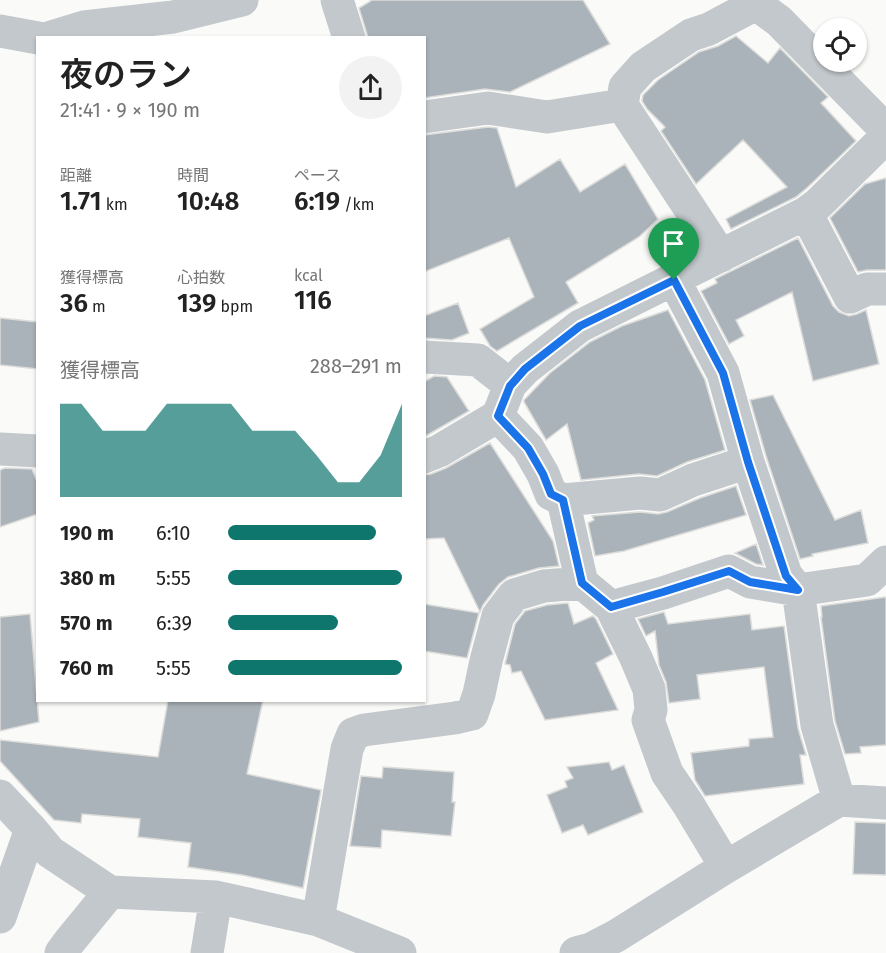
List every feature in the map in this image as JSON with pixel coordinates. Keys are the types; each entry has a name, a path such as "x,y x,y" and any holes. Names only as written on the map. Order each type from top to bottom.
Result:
{"street":[{"path":"55,36 84,27 173,17 242,0"},
{"path":"337,0 348,36"},
{"path":"721,256 622,105 625,87 643,67 691,35 709,29 756,4 779,21 886,129"},
{"path":"0,31 36,38"},
{"path":"426,117 488,108 547,117 622,105"},
{"path":"426,456 498,416 510,386 525,369 580,326 806,213 886,137"},
{"path":"806,213 850,297 867,289 886,289"},
{"path":"674,280 723,373 748,462 786,576 798,590 817,725 839,800"},
{"path":"426,357 478,360 510,386"},
{"path":"498,416 528,448 551,494 563,500 640,492 660,495 693,480 748,462"},
{"path":"0,449 36,451"},
{"path":"563,500 582,583 611,607 649,689 651,710 648,720 667,773 726,867"},
{"path":"611,607 729,571 750,582 798,590 867,580 886,562"},
{"path":"318,920 347,749 353,734 364,730 471,714 479,694 498,616 514,595 544,586 582,583"},
{"path":"0,796 50,852 110,892 216,897 318,920 400,953"},
{"path":"576,953 617,945 726,867 839,800 886,803"},
{"path":"0,917 31,829"},
{"path":"61,953 110,892"},
{"path":"207,953 216,897"}],"building":[{"path":"372,0 583,0 610,44 510,92 485,89 426,98 426,36 367,36 359,8"},
{"path":"736,36 768,63 780,48 828,97 821,103 856,141 796,197 731,229 726,219 787,187 743,140 696,184 661,131 665,127 642,101 643,95 658,80 699,52 718,46"},
{"path":"488,127 497,128 516,187 560,159 580,192 625,164 658,219 639,237 566,282 578,303 497,351 490,346 480,329 534,297 509,238 426,271 426,135"},
{"path":"886,178 886,270 858,272 830,218 865,184"},
{"path":"798,238 833,306 839,312 849,316 866,310 879,364 813,381 792,292 736,320 744,336 729,344 701,291 717,283 715,279"},
{"path":"458,303 469,333 452,340 426,338 426,315"},
{"path":"668,310 705,380 725,450 687,462 657,476 639,474 581,480 567,424 546,440 524,400 550,373 590,342 622,326"},
{"path":"0,318 36,322 36,369 0,365"},
{"path":"434,376 447,377 469,411 426,436 426,381"},
{"path":"773,395 835,520 861,510 868,543 812,554 813,556 800,559 750,400"},
{"path":"490,443 553,541 559,566 539,568 508,577 499,584 480,612 444,538 426,539 426,475 446,468"},
{"path":"5,468 32,469 36,479 36,515 0,527 0,470"},
{"path":"736,486 746,515 624,551 595,556 588,523 594,520 592,516 640,512 658,514"},
{"path":"756,544 763,565 756,564 735,553"},
{"path":"886,597 886,745 860,747 861,753 845,754 835,721 821,606"},
{"path":"568,603 574,624 593,616 596,619 613,654 596,663 618,710 545,720 521,671 512,673 510,665 505,664 515,624 525,611 547,605"},
{"path":"426,604 479,613 467,658 426,651"},
{"path":"664,612 668,624 750,614 752,630 784,626 798,728 806,755 800,755 804,784 705,796 695,780 691,753 749,746 749,739 773,737 764,667 697,675 700,699 669,703 666,682 659,665 655,631 646,636 638,619"},
{"path":"30,614 39,722 0,731 0,617"},
{"path":"168,702 263,702 247,774 321,790 303,888 242,875 188,867 191,843 138,837 140,819 82,814 81,823 54,820 0,761 0,740 158,757"},
{"path":"609,762 612,770 624,765 643,812 588,835 583,825 562,833 547,795 567,787 565,781 573,778 567,767"},
{"path":"383,767 454,772 452,802 455,802 451,836 382,830 381,848 350,846 361,776 382,778"},
{"path":"855,822 886,823 886,875 853,874"}],"route":[{"path":"674,280 723,373 748,462 786,576 798,590 750,582 729,571 611,607 582,583 563,500 551,494 528,448 498,416 510,386 525,369 580,326 674,280"}]}
